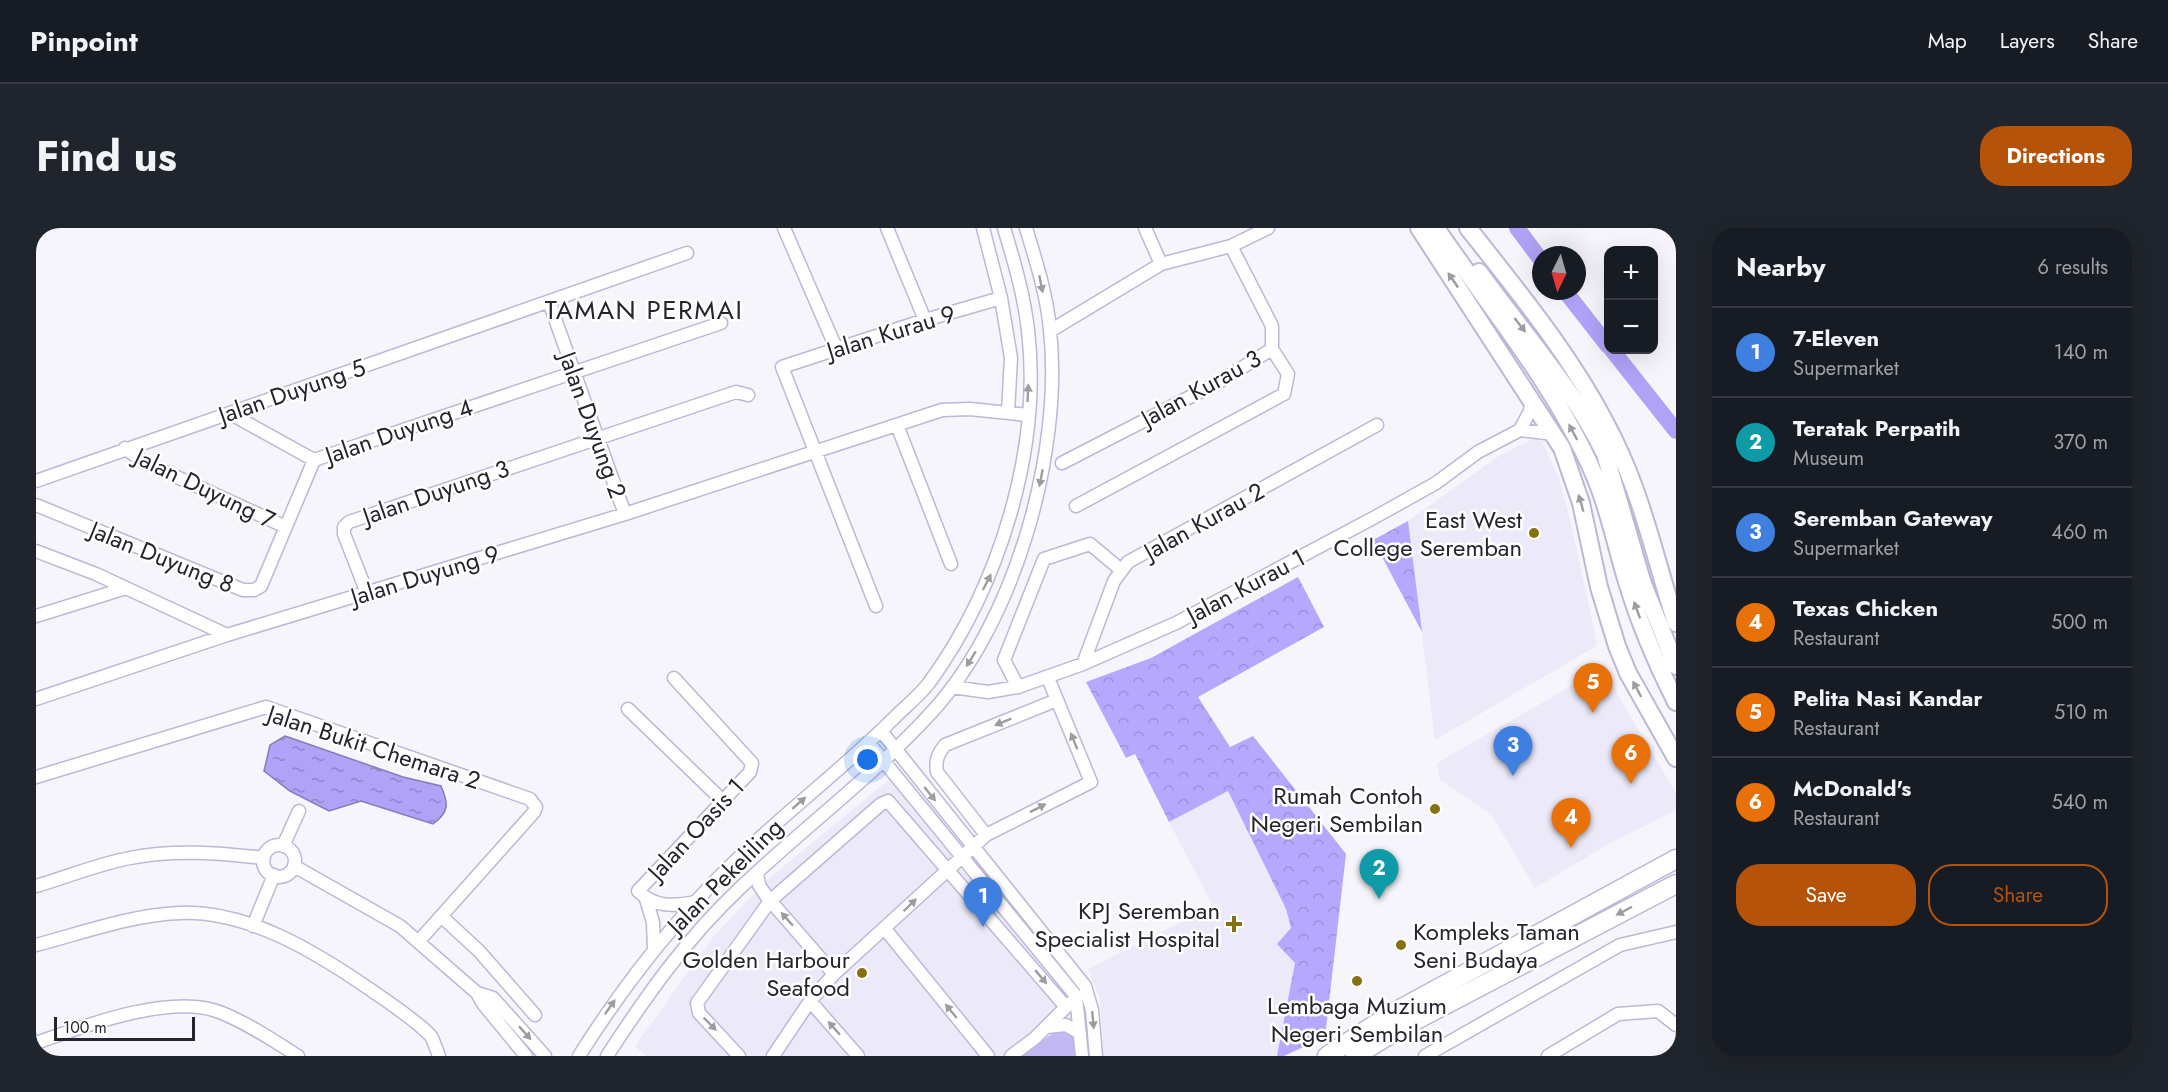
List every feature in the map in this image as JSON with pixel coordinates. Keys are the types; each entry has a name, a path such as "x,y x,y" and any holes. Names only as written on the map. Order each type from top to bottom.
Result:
{"highway":[{"path":"1327,1056 1391,1014 1676,859"},
{"path":"1355,1056 1399,1029 1676,884"}],"main road":[{"path":"1419,228 1554,434 1581,503 1599,587 1617,646 1638,692 1676,758"},
{"path":"1436,228 1557,403 1575,434 1594,474 1666,648 1676,666"},
{"path":"1447,228 1554,369 1605,454 1623,543 1654,659 1676,702"},
{"path":"1468,228 1582,383 1615,441 1640,503 1676,623"}],"street":[{"path":"784,228 836,348"},
{"path":"887,228 925,320"},
{"path":"983,228 1001,298 1011,358 1008,412"},
{"name":"Jalan Pekeliling","path":"579,1056 624,987 695,902 748,849 881,731 928,685 957,638 990,576 1017,490 1027,415 1030,369 1028,329 1004,228"},
{"name":"Jalan Pekeliling","path":"607,1056 644,999 698,931 738,889 930,714 952,687 994,617 1014,572 1035,505 1044,462 1051,386 1050,331 1038,267 1026,228"},
{"path":"1145,228 1161,264"},
{"path":"1050,331 1161,264 1231,246 1268,228"},
{"name":"Jalan Kurau 3","path":"1062,463 1219,382 1272,349 1272,326 1231,246"},
{"name":"Jalan Duyung 5","path":"36,481 687,253"},
{"name":"Jalan Kurau 9","path":"814,452 782,367 836,348 1001,298"},
{"name":"Jalan Duyung 2","path":"549,302 625,514"},
{"name":"Jalan Duyung 4","path":"231,414 314,460 720,323"},
{"path":"1076,506 1284,394 1288,374 1272,349"},
{"name":"Jalan Duyung 3","path":"367,593 344,534 344,527 349,522 736,392 748,395"},
{"path":"1532,399 1530,411 1520,430 1554,434"},
{"name":"Jalan Duyung 9","path":"36,699 227,635 625,514 942,410 1008,412 1027,415"},
{"path":"897,424 951,564"},
{"name":"Jalan Kurau 2","path":"1083,664 1114,581 1128,562 1377,425"},
{"name":"Jalan Kurau 1","path":"952,687 988,692 1018,687 1083,664 1176,623 1436,483 1478,452 1520,430"},
{"name":"Jalan Duyung 7","path":"125,448 142,461 286,527"},
{"path":"814,452 876,606"},
{"name":"Jalan Duyung 8","path":"36,505 249,591 261,586 314,460"},
{"path":"1018,687 1004,660 1044,560 1090,544 1120,570"},
{"path":"36,551 126,588 227,635"},
{"path":"36,616 126,588"},
{"name":"Jalan Oasis 1","path":"654,949 653,922 646,899 638,891 750,772 752,763 674,678"},
{"path":"773,1056 810,1001 834,974 972,847 986,835 1090,782 1048,678"},
{"path":"986,835 937,772 935,763 938,754 945,745 1058,700"},
{"name":"Jalan Bukit Chemara 2","path":"36,777 266,707 530,799 536,807 534,812 418,942"},
{"path":"628,710 723,801"},
{"path":"881,731 1085,986 1092,1010 1096,1056"},
{"path":"868,742 960,858 1076,996 1082,1056"},
{"path":"739,1056 697,1008 697,1003 769,899 881,804 888,801 1066,1007"},
{"path":"283,846 299,811"},
{"path":"283,846 294,856 294,866 288,874 274,876 265,866 264,858 273,847 283,846"},
{"path":"36,886 130,858 180,853 225,853 264,858"},
{"path":"294,866 400,926 477,993 484,1005 526,1056"},
{"path":"757,873 759,885 769,899 834,974"},
{"path":"253,926 274,876"},
{"path":"738,889 755,891 769,899"},
{"name":"Jalan Oasis 1","path":"646,899 668,905 695,902"},
{"path":"36,945 137,919 180,913 216,916 253,926 327,960 388,1002 431,1037 439,1056"},
{"path":"441,916 479,951 535,1015"},
{"path":"885,929 988,1056"},
{"path":"1425,1056 1620,945 1676,932"},
{"path":"1026,960 1037,949"},
{"path":"1011,1056 1046,1027 1085,986"},
{"path":"477,993 493,998 545,1056"},
{"path":"810,1001 858,1056"},
{"path":"36,1043 123,1014 194,1006 221,1012 298,1056"},
{"path":"1548,1056 1568,1051 1618,1014 1658,1011 1676,1025"},
{"path":"1046,1027 1066,1025 1080,1033"}],"shaded area":[{"path":"1533,439 1542,441 1558,476 1571,523 1597,644 1435,740 1408,521 1499,456"},
{"path":"1602,668 1676,793 1676,810 1607,845 1535,888 1491,814 1440,780 1437,763"},
{"path":"892,777 1059,980 1075,1007 1081,1056 646,1056 635,1046 713,937 767,880"},
{"name":"KPJ Seremban Specialist Hospital","path":"1228,791 1286,909 1291,929 1295,963 1277,1056 1104,1056 1100,999 1088,969 1213,906 1169,822"},
{"path":"1059,1029 1073,1033 1078,1056 1020,1056"}],"green space":[{"path":"1408,521 1422,632 1373,540"},
{"path":"1298,577 1324,627 1198,697 1230,747 1253,736 1346,854 1325,1037 1284,1056 1277,1056 1295,963 1277,944 1291,928 1286,909 1228,791 1169,822 1135,754 1126,758 1086,682 1151,658"}],"water":[{"path":"285,736 403,777 441,786 446,803 445,811 433,824 361,801 329,811 290,791 264,771 270,745"}],"waterway":[{"path":"1517,228 1532,248"},
{"path":"1572,300 1604,341"},
{"path":"1615,354 1676,431"}],"place":[{"name":"East West College Seremban","path":"1534,533"},
{"name":"Pelita Nasi Kandar","path":"1593,713"},
{"name":"Seremban Gateway","path":"1513,776"},
{"name":"McDonald's","path":"1631,784"},
{"name":"Rumah Contoh Negeri Sembilan","path":"1435,809"},
{"name":"Texas Chicken","path":"1571,848"},
{"name":"Teratak Perpatih","path":"1379,899"},
{"name":"KPJ Seremban Specialist Hospital","path":"1234,924"},
{"name":"7-Eleven","path":"983,927"},
{"name":"Kompleks Taman Seni Budaya","path":"1401,945"},
{"name":"Golden Harbour Seafood","path":"862,973"},
{"name":"Lembaga Muzium Negeri Sembilan","path":"1357,981"}],"district":[{"name":"TAMAN PERMAI","path":"644,310"}]}
